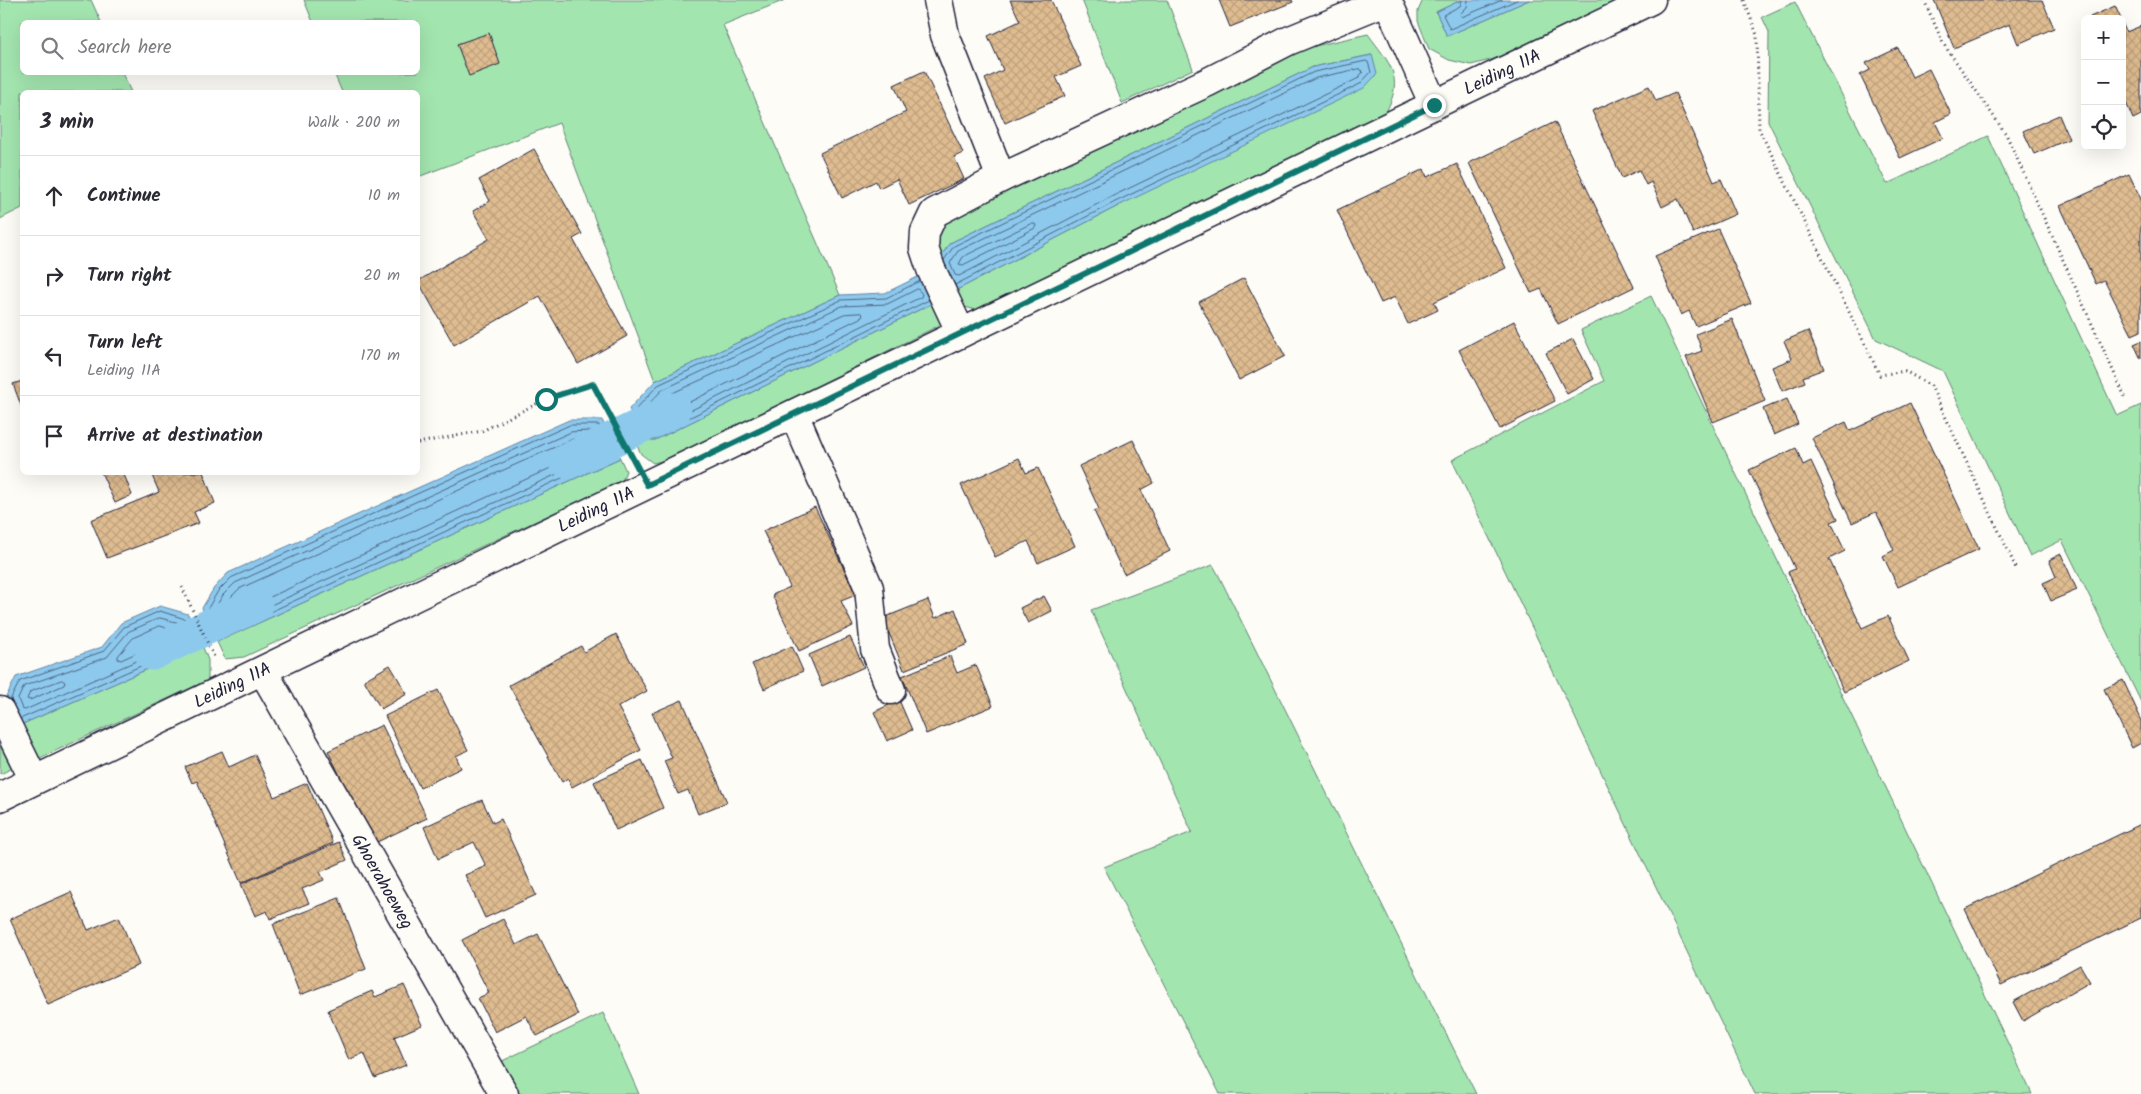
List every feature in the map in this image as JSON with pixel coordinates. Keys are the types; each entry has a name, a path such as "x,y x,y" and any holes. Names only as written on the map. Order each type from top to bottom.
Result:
{"street":[{"path":"938,0 945,36 1001,178"},
{"path":"957,325 931,269 924,248 924,232 934,213 1001,178 1208,82 1288,41 1388,0 1434,105"},
{"name":"Leiding 11A","path":"0,797 794,414 957,325 1434,105 1652,0"},
{"path":"794,414 869,588 876,649 891,690"},
{"name":"Ghoerahoeweg","path":"263,671 504,1094"},
{"path":"0,711 34,780"}],"path":[{"path":"1744,0 1757,35 1758,129 1880,374 1905,371 1931,386 2017,570"},
{"path":"1924,0 1943,43 2006,134 2125,397"},
{"path":"420,443 482,431 546,399 593,384 647,485"},
{"path":"182,587 228,687"}],"green space":[{"path":"0,0 91,0 100,20 20,20 20,75 123,75 130,90 20,90 20,209 0,219"},
{"path":"304,0 785,0 723,25 840,295 655,381 559,123 420,176 420,90 341,90 335,75 420,75 420,20 312,20"},
{"path":"1082,0 1167,0 1193,69 1122,103"},
{"path":"1423,0 1461,0 1436,12 1447,36 1529,0 1618,0 1494,59 1471,65 1449,60 1429,49 1418,21 1418,11"},
{"path":"1795,2 1887,184 1988,136 2117,416 2141,405 2141,702 2062,540 2030,556 1943,371 1876,339 1768,121 1769,32 1762,17"},
{"path":"1368,34 1392,70 1394,89 1392,100 1386,112 976,310 957,305 951,293 1118,206 1371,55 1313,67 950,243 937,262 935,225 1297,50"},
{"path":"1651,296 2032,1094 1755,1094 1452,460 1604,381 1581,330"},
{"path":"937,301 942,324 670,459 653,463 641,454 634,439 655,440"},
{"path":"620,458 626,471 622,481 244,657 225,659 217,642"},
{"path":"1213,565 1476,1094 1220,1094 1104,867 1192,832 1091,610"},
{"path":"202,645 208,660 208,680 40,758 18,726"},
{"path":"5,745 13,768 0,774 0,747"},
{"path":"603,1013 639,1094 515,1094 498,1063"}],"water":[{"path":"1461,0 1529,0 1447,36 1436,12"},
{"path":"1372,55 1377,74 1364,88 1118,206 951,293 937,262 950,243 1313,67"},
{"path":"926,273 937,301 655,440 634,439 625,424 633,417 629,409 655,381 840,295 885,293"},
{"path":"569,420 602,420 620,458 217,642 202,608 214,588 228,573"},
{"path":"160,606 188,614 202,645 18,726 5,699 16,677 102,647 121,623"}],"building":[{"path":"1010,0 1051,0 1081,66 1056,77 1065,96 1005,123 985,79 1003,70 988,36 1020,21"},
{"path":"1219,0 1292,0 1293,2 1230,27"},
{"path":"1934,0 2042,0 2054,28 2018,44 2010,24 1954,48"},
{"path":"2115,6 2119,15 2095,15"},
{"path":"2141,26 2141,115 2133,119 2126,102 2126,32"},
{"path":"489,33 500,64 469,76 457,44"},
{"path":"1898,48 1912,77 1929,69 1951,114 1935,122 1943,138 1900,158 1860,75 1870,70 1866,63"},
{"path":"924,71 963,153 954,157 964,179 909,205 897,179 879,188 876,181 842,198 820,153 906,112 894,85"},
{"path":"1649,86 1656,101 1675,93 1714,182 1721,179 1736,214 1693,233 1678,199 1662,207 1651,182 1646,185 1639,170 1622,178 1592,111"},
{"path":"2059,115 2069,139 2034,154 2023,131"},
{"path":"1555,122 1634,287 1558,324 1541,289 1531,293 1469,163"},
{"path":"534,149 582,234 573,239 627,336 578,364 540,296 454,345 420,285 420,280 489,239 473,211 490,201 479,180"},
{"path":"1457,164 1506,268 1434,302 1438,310 1408,324 1395,297 1381,303 1337,210 1424,169 1427,177"},
{"path":"2129,174 2141,199 2141,331 2132,335 2104,280 2096,284 2060,206"},
{"path":"1718,229 1751,303 1696,326 1689,311 1681,315 1655,256"},
{"path":"1244,278 1285,356 1239,380 1199,302"},
{"path":"1732,319 1765,401 1713,422 1686,357 1702,351 1696,334"},
{"path":"1514,321 1555,401 1500,429 1459,350"},
{"path":"1808,331 1824,369 1803,377 1805,382 1782,391 1772,367 1792,359 1784,341"},
{"path":"1573,339 1594,379 1567,394 1546,353"},
{"path":"2141,341 2141,359 2134,344"},
{"path":"20,382 20,403 13,384"},
{"path":"1787,399 1798,424 1774,435 1763,409"},
{"path":"1910,403 1979,549 1898,587 1883,556 1894,550 1876,512 1852,523 1812,438 1846,422 1850,431"},
{"path":"1133,440 1154,483 1141,490 1170,551 1124,574 1094,511 1099,509 1079,466"},
{"path":"1796,448 1803,465 1811,461 1838,519 1831,522 1845,551 1829,559 1862,628 1888,616 1909,661 1844,692 1788,572 1795,569 1749,470"},
{"path":"1019,458 1026,473 1038,468 1075,546 1038,563 1028,541 995,557 961,485"},
{"path":"102,475 124,475 132,495 115,503"},
{"path":"152,475 204,475 215,503 194,512 199,523 107,558 91,520 159,492"},
{"path":"815,507 856,595 841,601 853,626 799,651 772,595 790,587 763,531"},
{"path":"2061,554 2077,590 2051,601 2043,583 2056,577 2049,560"},
{"path":"1044,596 1052,611 1028,623 1020,608"},
{"path":"928,600 935,618 955,609 968,644 904,670 883,618"},
{"path":"616,634 647,691 618,707 641,750 572,787 568,778 562,782 509,685 581,646 584,652"},
{"path":"850,637 864,667 822,686 809,655"},
{"path":"792,646 803,671 764,689 752,664"},
{"path":"950,656 957,673 976,665 993,706 926,734 902,676"},
{"path":"390,665 407,694 381,709 364,680"},
{"path":"2123,680 2141,719 2141,743 2132,748 2104,689"},
{"path":"438,690 468,750 456,756 461,768 420,788 385,716"},
{"path":"682,700 727,802 698,814 688,790 678,794 664,761 672,758 652,713"},
{"path":"899,700 912,730 887,741 874,712"},
{"path":"382,725 427,818 373,844 328,751"},
{"path":"222,751 229,767 255,755 274,797 307,783 333,843 241,883 197,781 192,783 185,767"},
{"path":"642,760 663,808 616,830 594,782"},
{"path":"482,800 493,823 501,819 536,895 485,918 465,875 486,866 474,842 438,859 424,827"},
{"path":"2141,824 2141,918 2001,985 1965,909"},
{"path":"339,842 347,860 320,872 324,880 302,889 309,903 270,919 267,911 255,916 241,884"},
{"path":"71,892 88,930 119,917 139,965 48,1005 10,919"},
{"path":"339,898 366,969 300,995 273,924"},
{"path":"503,919 516,945 538,934 578,1015 537,1036 526,1016 495,1032 478,998 489,993 462,940"},
{"path":"2080,965 2090,982 2023,1021 2013,1002"},
{"path":"404,985 422,1025 394,1037 406,1065 375,1078 364,1053 349,1060 328,1010 372,991 375,997"}],"waterway":[{"path":"567,461 674,410"},
{"path":"152,653 255,605"}],"route":[{"path":"546,399 593,384 647,485 1434,105"}]}
